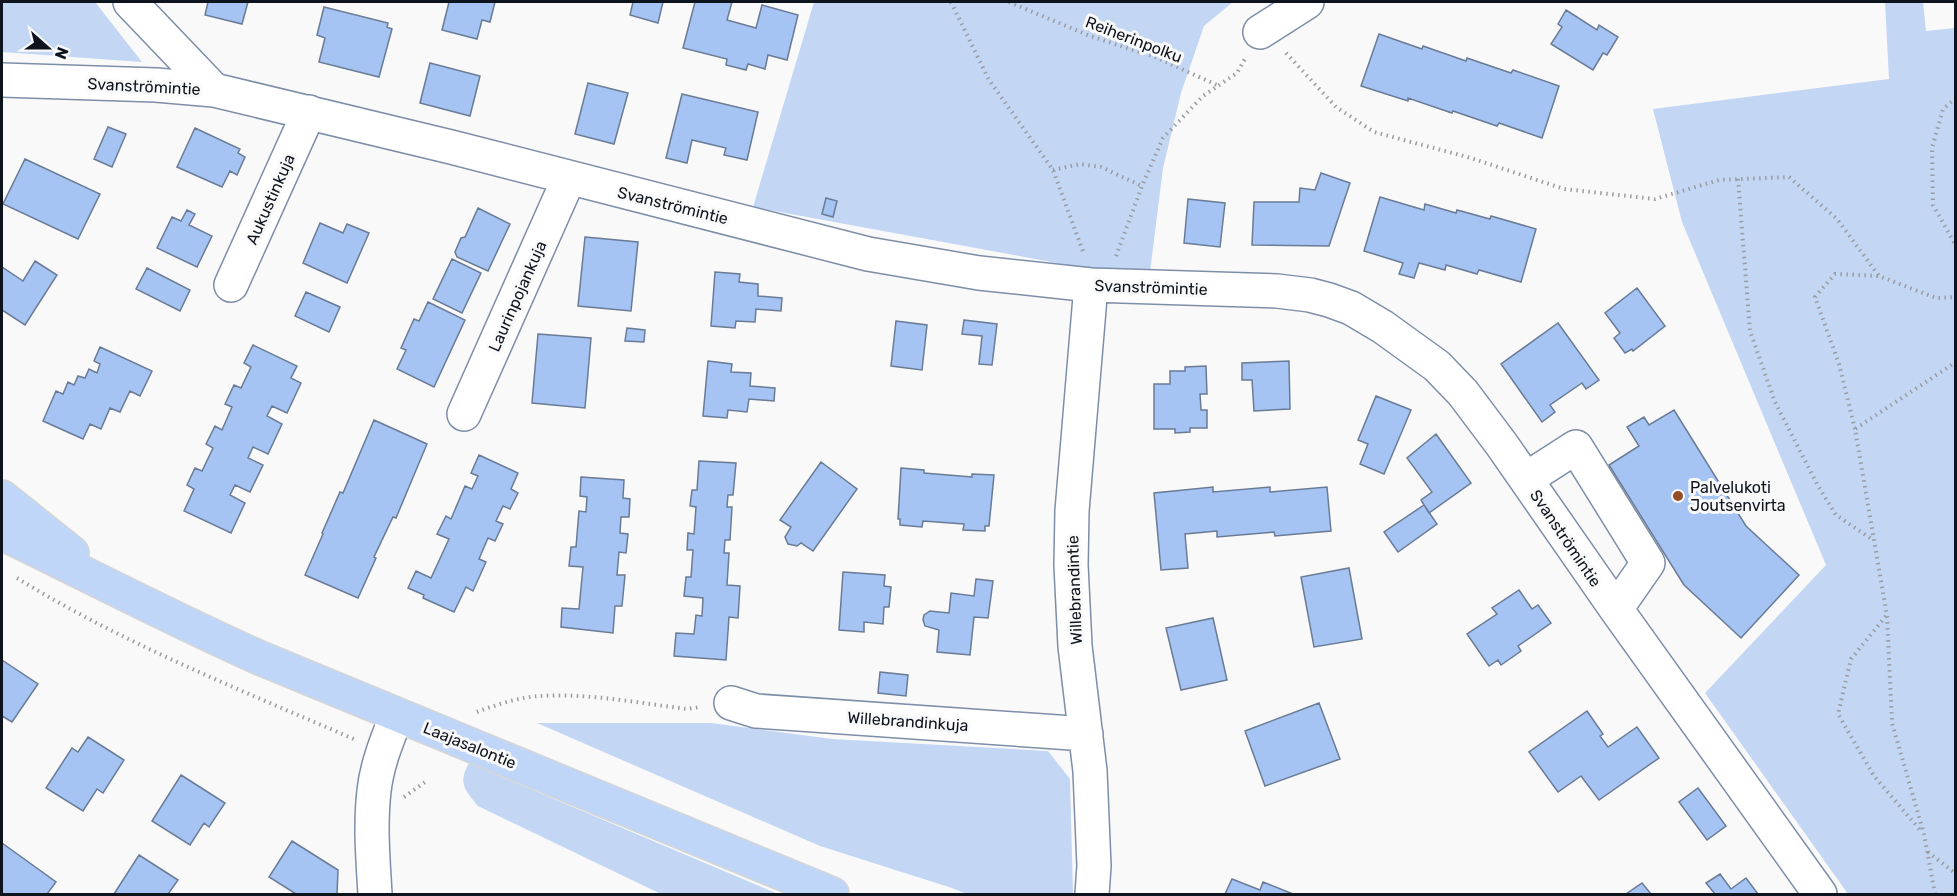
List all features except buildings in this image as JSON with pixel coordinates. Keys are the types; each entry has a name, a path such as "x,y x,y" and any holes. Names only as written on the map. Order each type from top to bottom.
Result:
{"main road":[{"name":"Laajasalontie","path":"2,497 113,586"},
{"name":"Laajasalontie","path":"2,531 190,627 832,894"}],"street":[{"name":"Svanströmintie","path":"130,2 214,90"},
{"path":"1270,39 1306,2"},
{"name":"Svanströmintie","path":"2,80 214,90 451,147 868,254 979,273 1091,285 1277,291 1329,300 1351,308 1383,327 1437,366 1463,393 1820,894"},
{"name":"Aukustinkuja","path":"231,285 309,112"},
{"name":"Laurinpojankuja","path":"464,414 569,178"},
{"name":"Willebrandintie","path":"1091,285 1072,511 1071,565 1075,646 1090,771 1094,866 1092,894"},
{"path":"1526,479 1576,447 1647,563 1616,609"},
{"name":"Willebrandinkuja","path":"731,703 756,711 1086,734"},
{"path":"375,894 371,833 374,789 383,751 397,715"}],"path":[{"path":"951,2 989,80 1053,170 1085,256 1091,285"},
{"name":"Reiherinpolku","path":"1009,2 1090,36 1155,57 1218,86"},
{"path":"1270,39 1336,106 1374,132 1471,158 1564,189 1655,199 1719,180 1789,177 1837,219 1879,276"},
{"path":"1116,262 1116,254 1163,138 1203,96 1237,73"},
{"path":"1956,98 1943,109 1932,148 1934,205 1956,246"},
{"path":"1053,170 1080,165 1101,167 1142,186"},
{"path":"1738,179 1750,331 1775,402 1818,486 1836,515 1874,541"},
{"path":"1935,894 1924,834 1892,723 1887,616 1855,429 1839,364 1815,297 1835,274 1879,276 1936,298 1956,297"},
{"path":"1855,429 1956,362"},
{"path":"10,574 55,601 200,673 363,742"},
{"path":"1887,616 1851,659 1838,714 1874,776 1924,834"},
{"path":"476,713 497,705 538,696 598,698 687,709 731,703"},
{"path":"1927,852 1956,874"}],"shaded area":[{"path":"2,2 95,2 142,62 2,52"},
{"path":"814,2 1233,2 1204,26 1181,93 1163,168 1149,280 753,207"},
{"path":"1885,2 1923,2 1926,31 1955,28 1955,894 1848,894 1705,693 1826,565 1682,222 1653,109 1889,79"},
{"path":"537,723 711,723 832,739 1048,751 1070,779 1073,894 967,894 820,846"},
{"path":"469,763 778,894 661,894 478,806 464,786 464,776"}],"place":[{"name":"Palvelukoti Joutsenvirta","path":"1678,496"}]}
